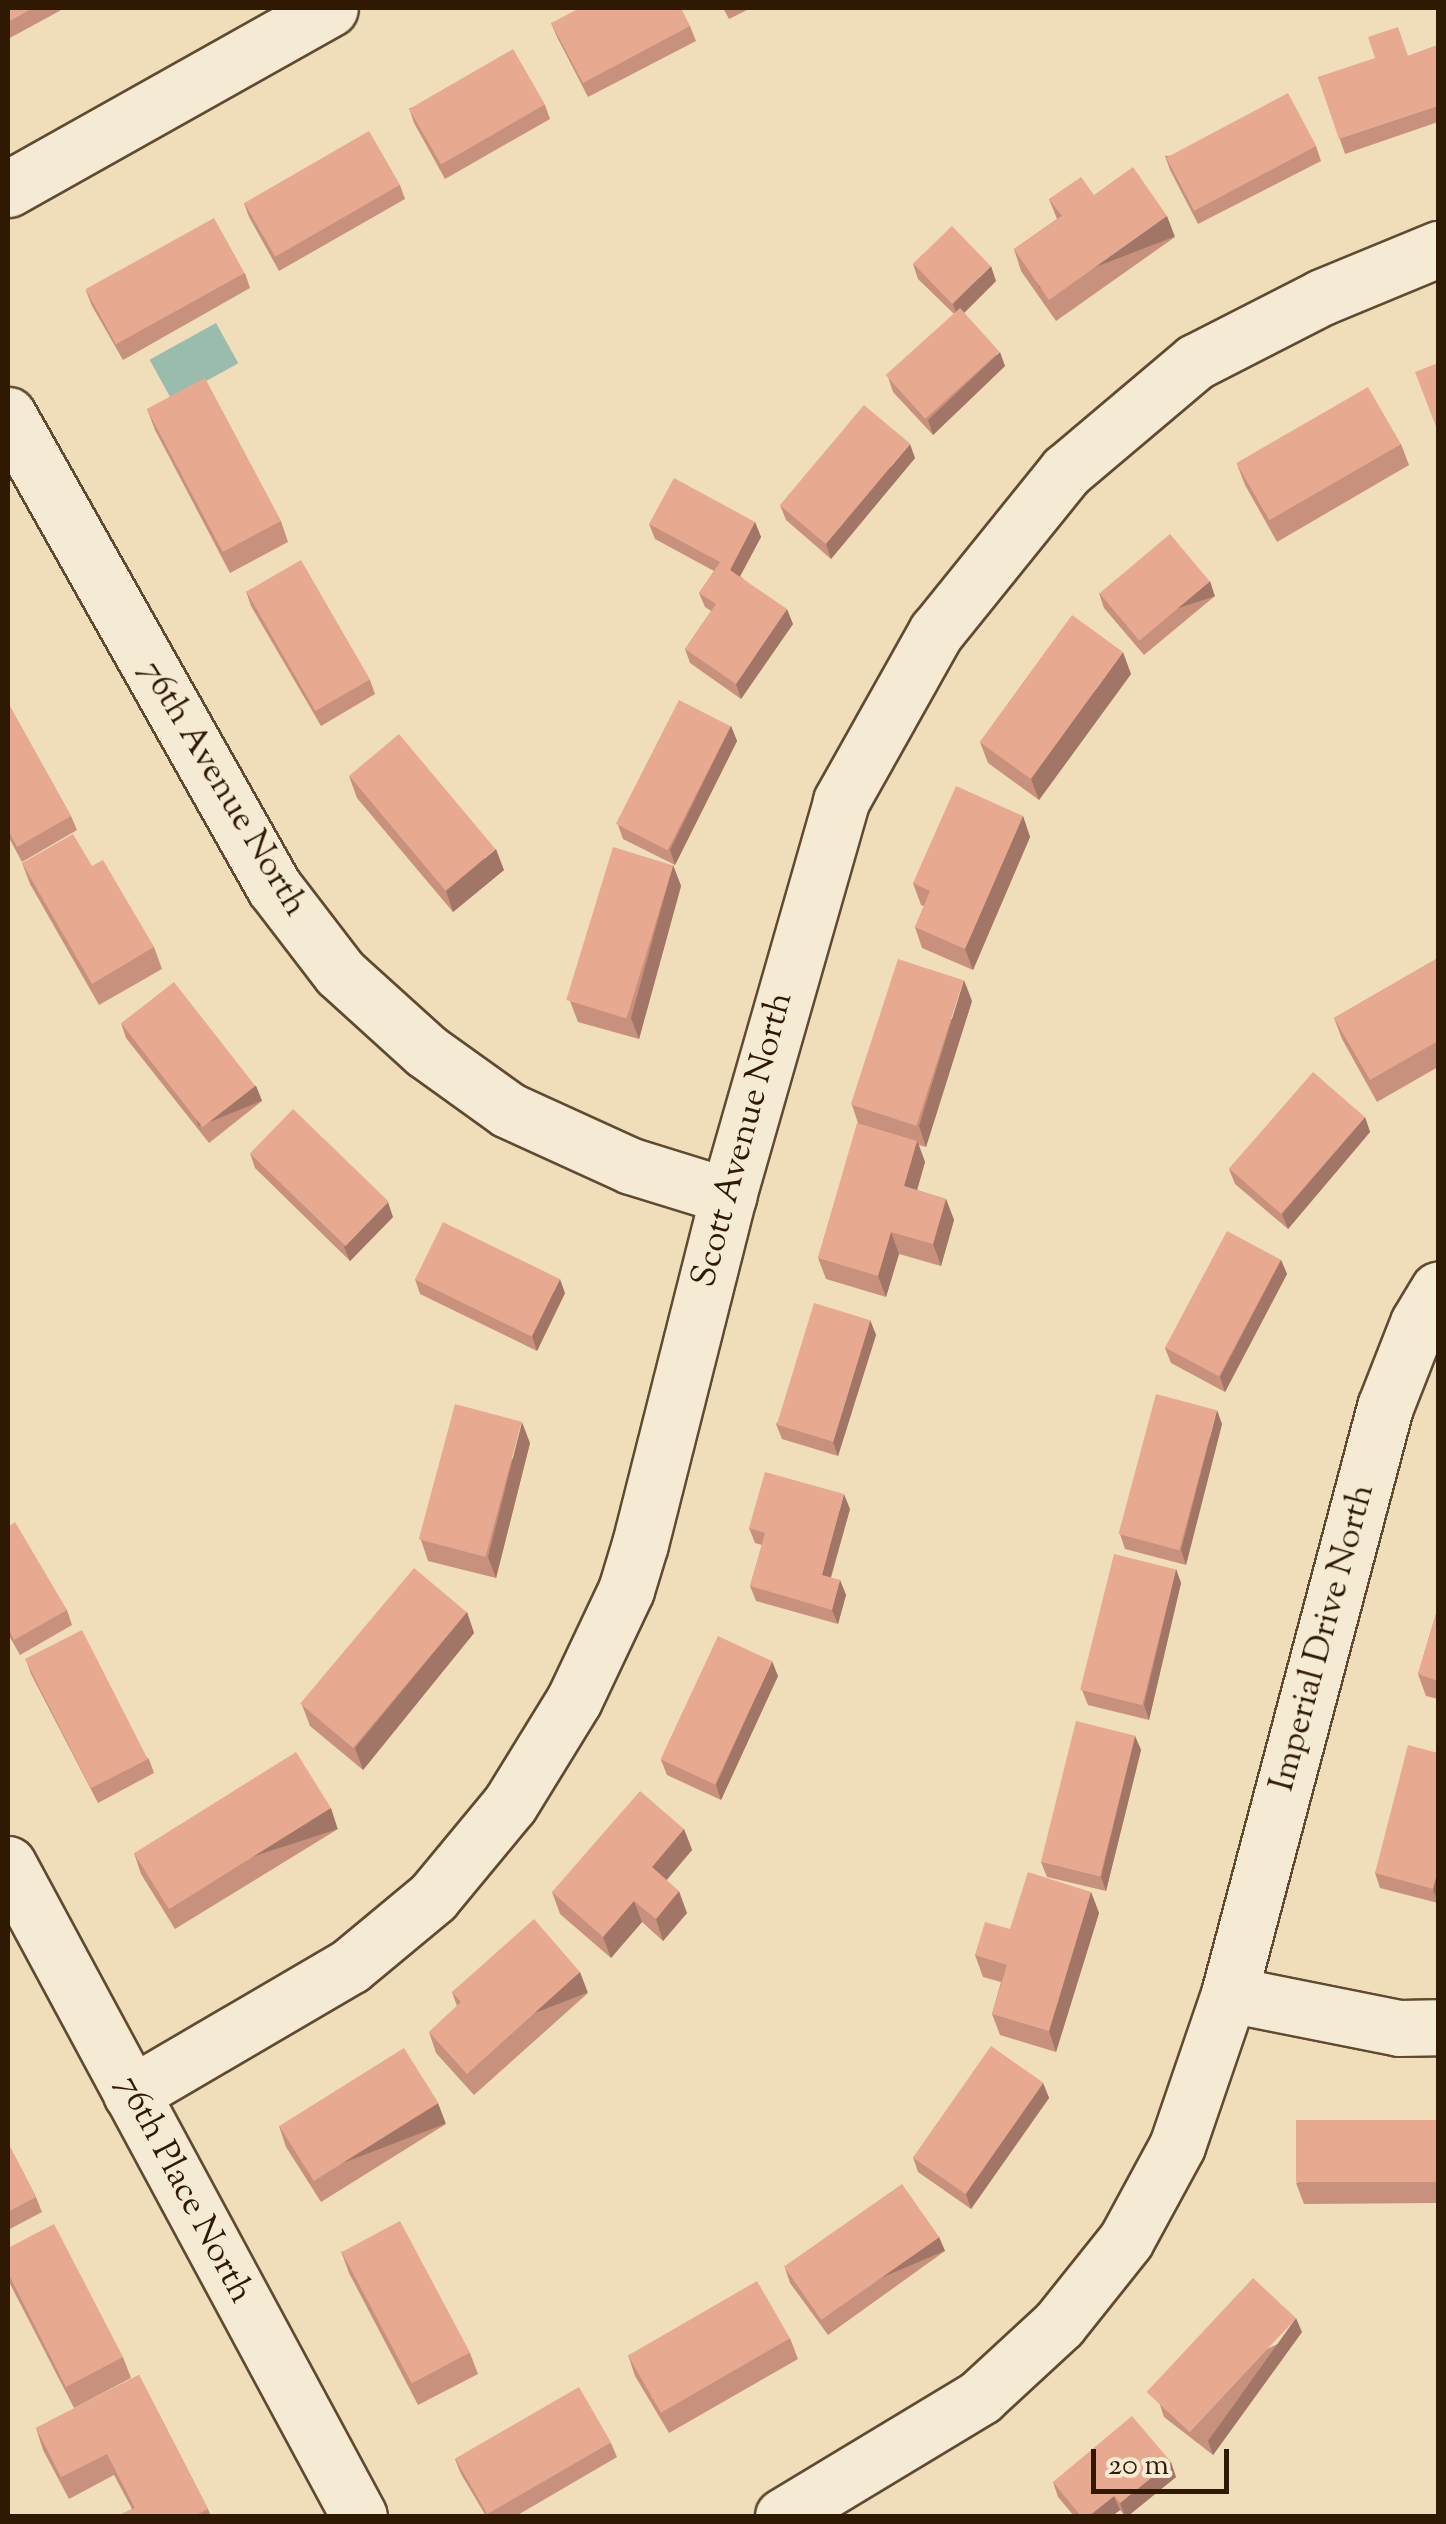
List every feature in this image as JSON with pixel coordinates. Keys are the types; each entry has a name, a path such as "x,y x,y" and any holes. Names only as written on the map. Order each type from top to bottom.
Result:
{"street":[{"path":"8,189 330,8"},
{"name":"Scott Avenue North","path":"131,2094 350,1966 433,1898 510,1804 574,1700 626,1590 728,1196 841,802 936,632 1066,471 1194,362 1322,297 1438,250"},
{"name":"76th Avenue North","path":"8,415 274,887 340,973 426,1051 508,1110 632,1166 728,1196"},
{"name":"Imperial Drive North","path":"783,2516 980,2397 1059,2324 1126,2240 1177,2146 1230,1994 1385,1407 1418,1323 1438,1290"},
{"name":"76th Place North","path":"8,1864 359,2516"},
{"path":"1230,1994 1292,2011 1398,2028 1438,2027"}],"shaded area":[{"path":"216,323 238,363 172,400 150,360"}],"building":[{"path":"8,8 33,8 8,22"},
{"path":"580,8 681,8 690,26 583,83 551,23"},
{"path":"1398,27 1408,56 1438,45 1438,106 1339,139 1318,77 1375,58 1368,37"},
{"path":"513,49 545,104 441,164 409,109"},
{"path":"1288,93 1316,146 1194,211 1166,158"},
{"path":"369,131 400,185 275,257 244,203"},
{"path":"1133,167 1167,216 1049,300 1014,249 1062,216 1049,199 1081,177 1094,195"},
{"path":"214,218 245,273 116,344 85,289"},
{"path":"952,226 991,266 952,304 913,264"},
{"path":"960,308 999,352 925,419 886,375"},
{"path":"1438,363 1438,432 1415,372"},
{"path":"205,378 281,521 223,552 147,409"},
{"path":"1368,387 1401,444 1269,520 1236,463"},
{"path":"864,405 910,444 826,544 780,505"},
{"path":"674,478 755,522 730,570 787,609 736,684 685,649 716,604 699,593 720,562 649,524"},
{"path":"1170,534 1210,581 1139,641 1100,593"},
{"path":"301,560 370,680 315,711 246,592"},
{"path":"1072,615 1123,652 1031,779 980,742"},
{"path":"679,700 731,726 668,850 616,824"},
{"path":"8,703 71,816 17,847 8,830"},
{"path":"399,734 495,849 446,891 349,776"},
{"path":"956,786 1023,816 965,949 915,927 930,891 913,883"},
{"path":"73,834 92,866 103,860 154,947 92,984 22,863"},
{"path":"613,847 673,865 626,1018 566,1000"},
{"path":"1438,958 1438,1041 1370,1080 1334,1018"},
{"path":"898,959 964,980 916,1126 851,1105"},
{"path":"174,982 255,1086 202,1127 121,1023"},
{"path":"1313,1072 1365,1117 1281,1214 1229,1169"},
{"path":"293,1109 389,1201 346,1246 250,1154"},
{"path":"857,1123 917,1141 904,1186 946,1199 933,1244 891,1232 878,1276 818,1258"},
{"path":"443,1222 560,1279 532,1337 415,1280"},
{"path":"1227,1231 1281,1260 1219,1376 1165,1348"},
{"path":"814,1303 870,1320 833,1442 777,1424"},
{"path":"1156,1394 1217,1410 1179,1550 1118,1534"},
{"path":"455,1404 522,1422 485,1557 419,1539"},
{"path":"765,1472 844,1494 822,1575 840,1580 832,1610 750,1586 765,1533 749,1528"},
{"path":"15,1522 67,1610 14,1640 8,1628 8,1527"},
{"path":"1114,1554 1176,1569 1142,1705 1080,1690"},
{"path":"414,1568 467,1612 353,1748 300,1704"},
{"path":"1438,1607 1438,1681 1418,1674"},
{"path":"82,1630 148,1759 91,1788 25,1659"},
{"path":"718,1636 772,1661 715,1785 661,1759"},
{"path":"1076,1721 1135,1736 1100,1876 1041,1862"},
{"path":"1408,1745 1438,1753 1438,1869 1433,1889 1375,1873"},
{"path":"296,1752 331,1808 169,1909 134,1853"},
{"path":"640,1791 684,1829 652,1867 679,1891 656,1919 634,1901 603,1937 552,1892"},
{"path":"1028,1872 1091,1892 1049,2031 992,2014 1007,1965 975,1955 985,1922 1010,1929"},
{"path":"534,1919 580,1972 467,2074 429,2032 461,2002 452,1992"},
{"path":"991,2046 1043,2083 965,2194 913,2157"},
{"path":"404,2048 438,2103 314,2181 279,2126"},
{"path":"1296,2120 1438,2120 1438,2182 1296,2182"},
{"path":"8,2143 36,2197 8,2212"},
{"path":"902,2184 939,2237 821,2320 784,2267"},
{"path":"400,2221 470,2353 412,2384 342,2252"},
{"path":"54,2224 123,2357 66,2387 8,2273 8,2248"},
{"path":"1253,2278 1296,2318 1190,2432 1147,2392"},
{"path":"757,2281 790,2338 661,2413 628,2356"},
{"path":"139,2375 208,2509 194,2516 118,2516 135,2508 107,2454 61,2477 36,2428"},
{"path":"579,2387 611,2442 487,2514 455,2458"},
{"path":"1132,2416 1171,2462 1120,2503 1114,2496 1089,2516 1081,2516 1053,2482"}]}
